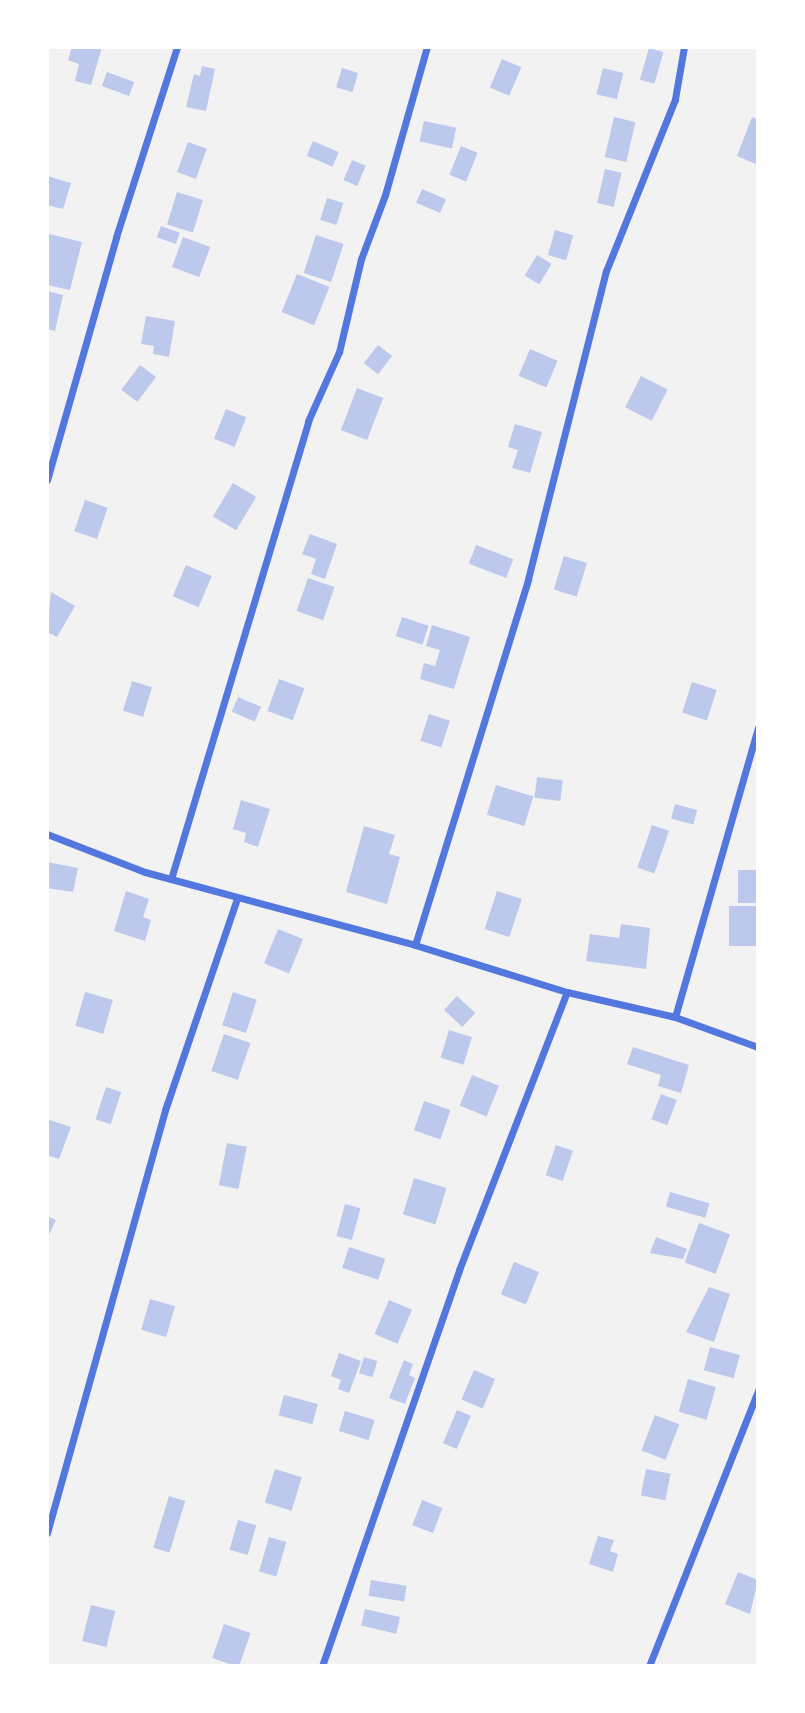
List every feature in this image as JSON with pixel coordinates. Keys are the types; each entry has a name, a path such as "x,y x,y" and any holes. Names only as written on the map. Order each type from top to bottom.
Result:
{"street":[{"path":"47,480 116,237 177,47"},
{"path":"171,879 308,421 339,352 361,259 385,195 427,47"},
{"path":"415,945 528,579 606,271 675,99 684,47"},
{"path":"675,1017 758,728"},
{"path":"47,834 171,879 415,945 567,992 675,1017 758,1047"},
{"path":"47,1533 165,1110 237,898"},
{"path":"322,1666 460,1269 567,992"},
{"path":"649,1666 758,1390"}],"building":[{"path":"72,47 102,47 91,85 75,81 79,64 68,60"},
{"path":"649,48 663,52 654,84 640,80"},
{"path":"502,59 521,67 509,96 490,88"},
{"path":"202,66 215,69 206,111 186,107 194,74 200,76"},
{"path":"342,68 358,73 352,92 336,87"},
{"path":"603,68 623,73 617,99 596,94"},
{"path":"107,72 134,82 129,96 102,86"},
{"path":"614,117 635,122 626,162 605,157"},
{"path":"752,117 758,119 758,165 737,156"},
{"path":"424,121 456,128 452,148 420,142"},
{"path":"313,141 339,152 333,167 307,156"},
{"path":"188,142 207,149 196,179 177,172"},
{"path":"461,146 478,153 466,181 449,175"},
{"path":"352,160 366,166 357,186 343,180"},
{"path":"605,169 622,173 614,207 597,203"},
{"path":"47,176 71,183 63,209 47,205"},
{"path":"422,189 446,199 440,213 416,203"},
{"path":"177,192 203,200 193,232 167,225"},
{"path":"327,198 343,203 337,225 320,220"},
{"path":"161,226 180,233 176,244 157,237"},
{"path":"555,230 573,235 566,260 548,255"},
{"path":"49,234 82,242 70,290 47,285"},
{"path":"316,235 344,244 331,282 304,273"},
{"path":"183,237 210,247 199,277 172,267"},
{"path":"537,255 552,264 539,284 525,276"},
{"path":"297,274 329,287 314,325 282,312"},
{"path":"47,291 63,295 55,331 47,329"},
{"path":"146,316 175,321 169,357 153,354 154,346 141,344"},
{"path":"378,345 392,356 378,374 364,363"},
{"path":"530,349 558,361 546,387 519,376"},
{"path":"140,365 156,377 137,402 121,390"},
{"path":"641,376 668,390 652,421 625,407"},
{"path":"357,388 383,398 367,440 341,430"},
{"path":"226,409 246,417 234,447 214,439"},
{"path":"515,424 542,432 530,473 512,468 518,450 508,447"},
{"path":"233,483 256,497 236,530 213,516"},
{"path":"85,500 108,508 97,539 74,531"},
{"path":"310,534 337,544 325,579 311,574 316,559 302,554"},
{"path":"476,545 513,559 506,578 469,564"},
{"path":"564,556 587,563 577,596 554,589"},
{"path":"186,565 212,576 198,607 173,596"},
{"path":"308,578 334,587 323,620 297,611"},
{"path":"51,592 75,606 57,637 47,632"},
{"path":"402,617 429,626 422,645 396,636"},
{"path":"432,625 470,637 454,689 420,679 424,663 435,666 440,650 426,646"},
{"path":"279,679 304,688 293,720 267,711"},
{"path":"132,681 152,687 143,717 123,711"},
{"path":"692,682 717,690 707,720 682,712"},
{"path":"238,697 261,707 255,721 232,712"},
{"path":"429,714 450,721 441,747 420,741"},
{"path":"537,777 563,780 560,801 534,798"},
{"path":"496,785 533,796 524,826 487,815"},
{"path":"241,800 270,809 258,847 244,842 246,833 233,829"},
{"path":"675,804 697,810 693,824 671,818"},
{"path":"652,825 669,831 654,873 637,868"},
{"path":"364,826 395,835 389,854 400,857 387,904 346,892"},
{"path":"47,862 78,868 73,892 47,888"},
{"path":"738,870 758,870 758,903 738,903"},
{"path":"126,891 149,899 143,917 151,920 145,941 114,931"},
{"path":"497,891 522,899 509,937 485,929"},
{"path":"729,906 758,906 758,946 729,946"},
{"path":"621,924 650,928 646,969 586,961 590,934 619,938"},
{"path":"278,929 303,939 289,973 264,963"},
{"path":"85,992 113,1000 103,1034 75,1026"},
{"path":"233,992 257,1000 246,1033 222,1025"},
{"path":"457,996 475,1013 462,1027 444,1010"},
{"path":"449,1030 472,1037 463,1065 441,1058"},
{"path":"224,1034 250,1043 238,1080 211,1071"},
{"path":"633,1047 689,1065 681,1093 658,1086 661,1075 627,1064"},
{"path":"472,1075 499,1086 487,1116 460,1106"},
{"path":"106,1087 121,1092 111,1124 95,1119"},
{"path":"661,1094 677,1100 667,1125 651,1119"},
{"path":"424,1101 450,1110 440,1139 414,1130"},
{"path":"47,1119 71,1127 59,1159 47,1155"},
{"path":"227,1143 247,1147 238,1189 219,1185"},
{"path":"556,1145 573,1151 563,1181 546,1175"},
{"path":"414,1178 447,1188 435,1224 403,1214"},
{"path":"670,1192 709,1203 705,1218 666,1206"},
{"path":"345,1204 360,1208 352,1240 336,1236"},
{"path":"47,1216 56,1220 47,1239"},
{"path":"699,1223 730,1234 716,1274 685,1262"},
{"path":"656,1237 687,1249 683,1259 650,1253"},
{"path":"349,1247 385,1259 378,1280 342,1268"},
{"path":"514,1262 539,1272 526,1305 501,1294"},
{"path":"709,1287 730,1294 714,1342 686,1332"},
{"path":"150,1299 175,1306 166,1337 141,1330"},
{"path":"389,1300 412,1310 398,1344 375,1334"},
{"path":"710,1347 740,1355 734,1378 704,1370"},
{"path":"339,1353 361,1361 349,1393 338,1389 341,1380 331,1376"},
{"path":"364,1357 377,1361 372,1377 359,1373"},
{"path":"404,1360 413,1364 409,1375 415,1378 405,1404 389,1398"},
{"path":"474,1370 495,1379 483,1408 461,1399"},
{"path":"688,1379 716,1387 707,1420 679,1412"},
{"path":"284,1395 318,1404 312,1424 279,1415"},
{"path":"457,1410 471,1416 457,1449 443,1443"},
{"path":"345,1411 375,1420 369,1440 339,1431"},
{"path":"655,1415 679,1424 666,1460 641,1450"},
{"path":"275,1469 302,1477 292,1511 265,1502"},
{"path":"646,1469 671,1474 665,1500 641,1496"},
{"path":"169,1496 185,1501 169,1553 153,1548"},
{"path":"422,1500 443,1508 433,1533 412,1525"},
{"path":"238,1520 256,1525 248,1555 229,1550"},
{"path":"598,1536 614,1540 610,1551 618,1554 613,1572 589,1564"},
{"path":"269,1537 286,1542 276,1577 259,1572"},
{"path":"738,1572 758,1580 750,1614 725,1604"},
{"path":"371,1580 407,1586 404,1601 368,1596"},
{"path":"91,1605 115,1611 106,1647 82,1641"},
{"path":"365,1609 400,1617 396,1634 361,1626"},
{"path":"224,1624 250,1633 239,1666 212,1658"}]}
